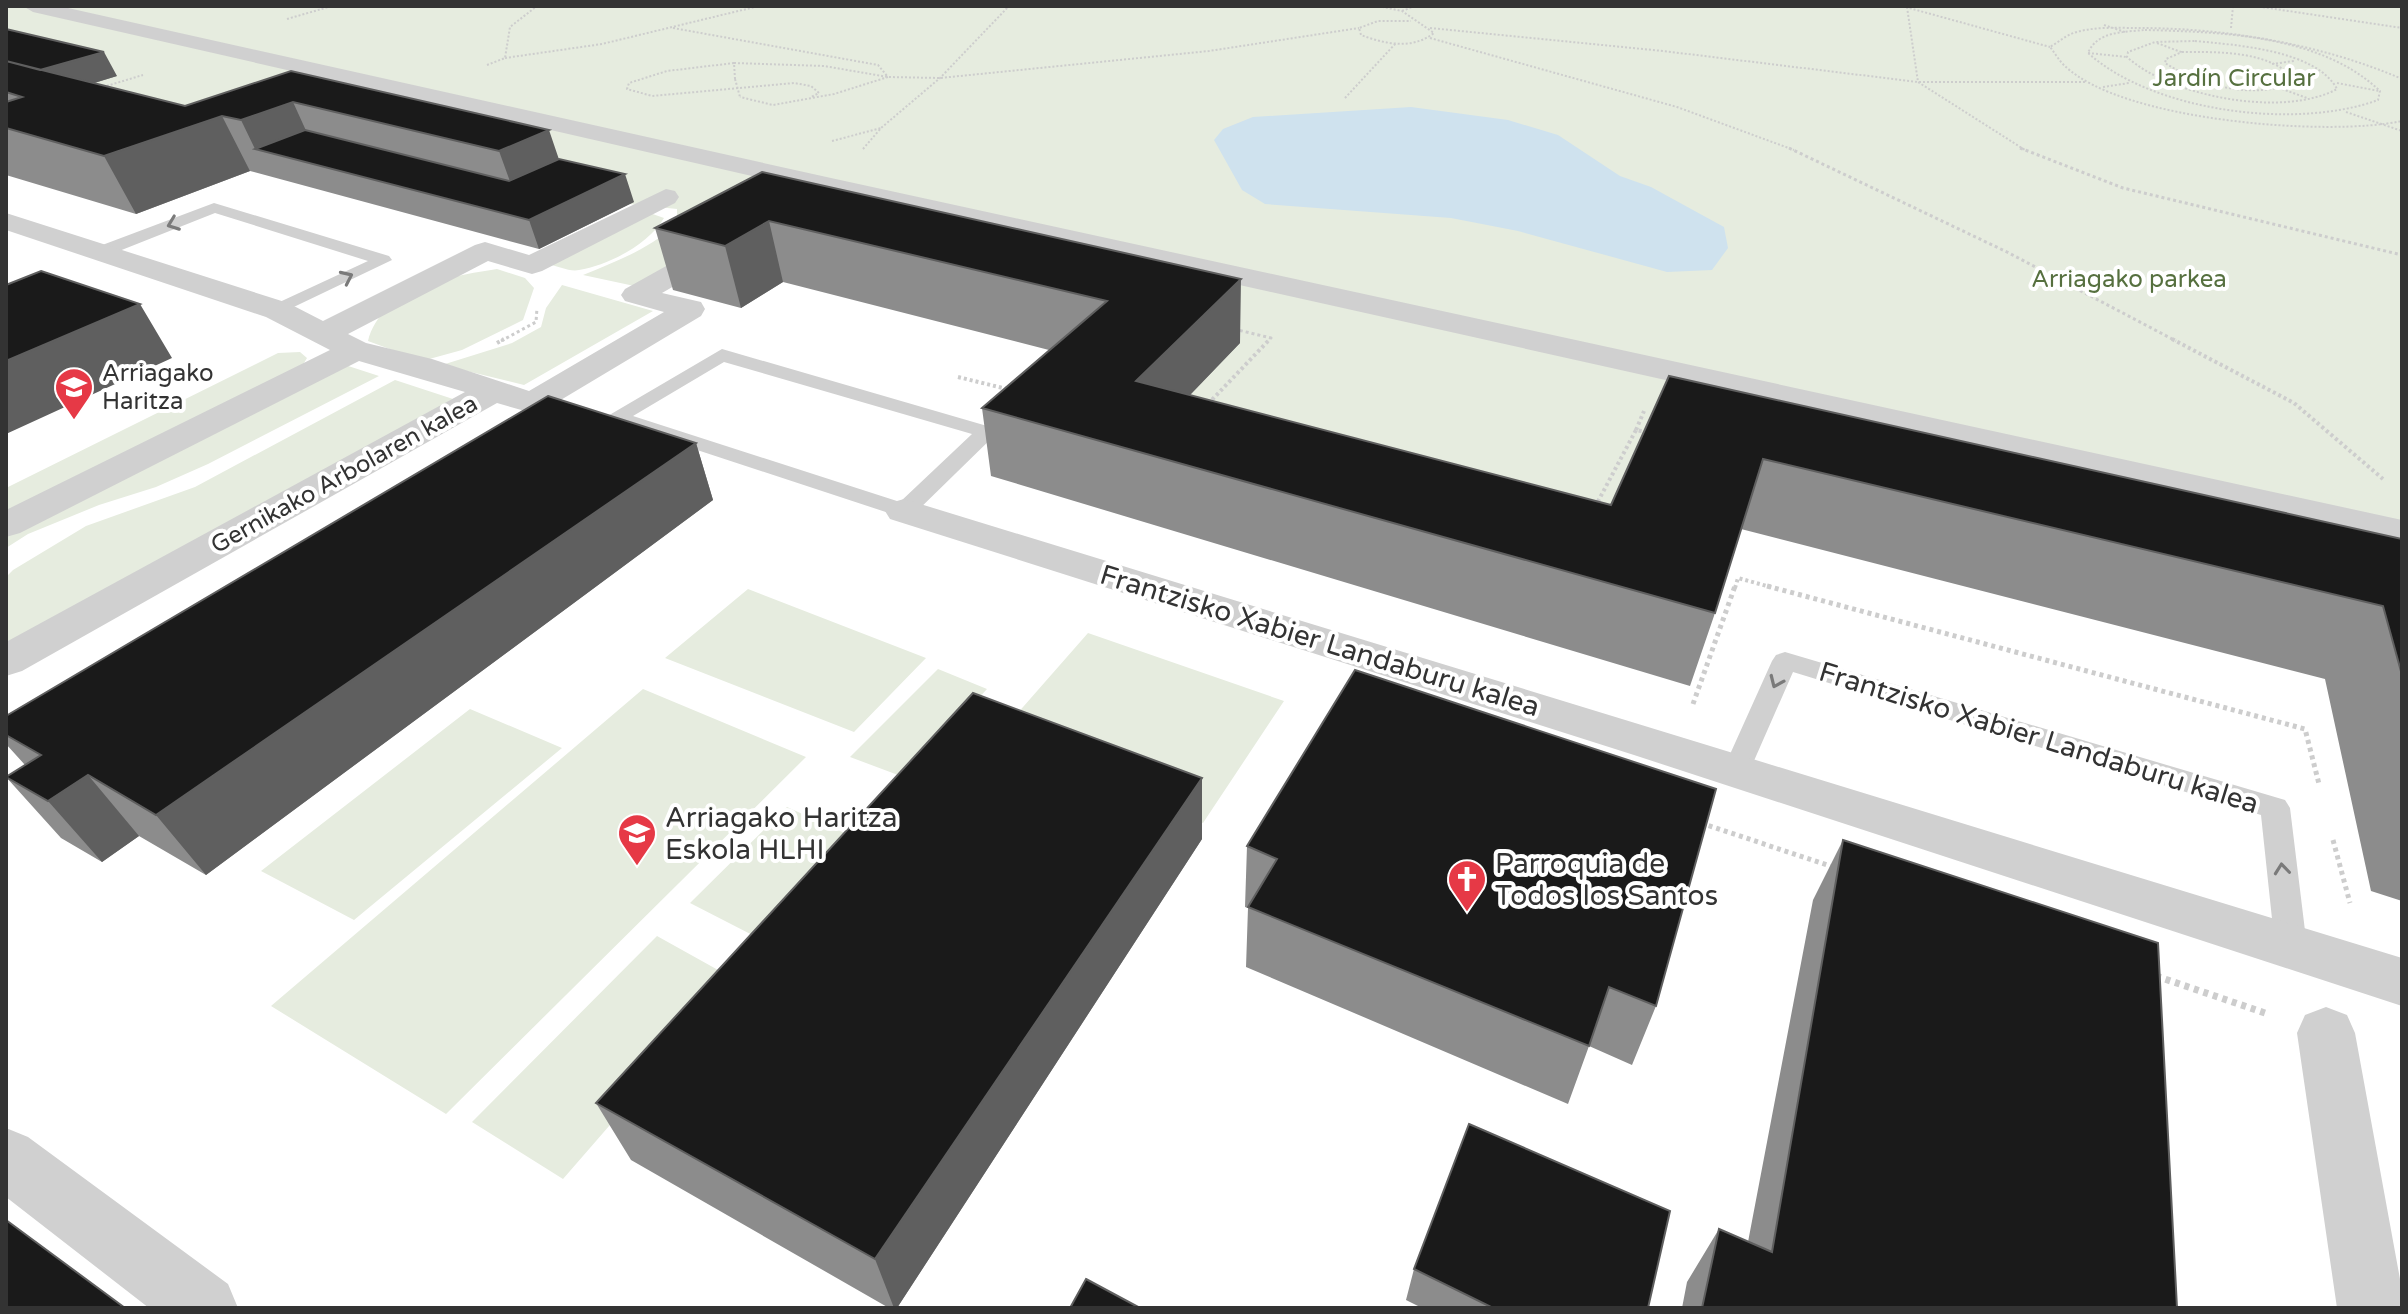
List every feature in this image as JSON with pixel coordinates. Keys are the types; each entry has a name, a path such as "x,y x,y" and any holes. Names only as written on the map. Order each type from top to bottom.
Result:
{"street":[{"path":"33,6 831,186 2402,532"},
{"path":"792,208 831,186"},
{"path":"6,525 340,341 485,251 532,265 666,197"},
{"path":"6,221 277,310 340,341 496,389"},
{"name":"Gernikako Arbolaren kalea","path":"6,661 496,389 532,403 690,309 636,295 740,236"},
{"name":"Frantzisko Xabier Landaburu kalea","path":"904,511 2402,982"},
{"path":"2326,1033 2371,1308"},
{"path":"6,1158 204,1308"}],"lane":[{"path":"103,251 214,208 383,260 277,310"},
{"name":"Frantzisko Xabier Landaburu kalea","path":"722,355 987,432 904,511 616,417 722,355"},
{"name":"Frantzisko Xabier Landaburu kalea","path":"1736,772 1785,661 2275,808 2291,947"}],"path":[{"path":"505,58 510,27 537,6"},
{"path":"414,91 505,58 602,44 759,6"},
{"path":"831,186 881,128 940,78 1009,6"},
{"path":"1378,6 1402,11 1415,6"},
{"path":"1906,6 1915,6"},
{"path":"1906,6 2050,47"},
{"path":"1906,6 1918,82 2021,148 2123,188 2402,255"},
{"path":"2231,28 2233,6"},
{"path":"2255,6 2401,28"},
{"path":"1402,11 1411,21"},
{"path":"807,100 819,93 811,86 794,83 652,96 627,89 629,83 643,76 681,68 734,63 824,66 888,77 940,78 1209,51 1359,28 1378,21 1411,21 1430,28 1679,53 1918,82 2090,82"},
{"path":"2138,21 2100,24 2064,32 2054,39 2050,47 2054,58 2102,87 2165,108 2242,122 2320,129 2382,126 2402,121"},
{"path":"2100,24 2126,32"},
{"path":"2195,24 2231,28 2344,53 2402,79"},
{"path":"673,28 878,65 888,77"},
{"path":"1359,28 1361,35 1375,41 1396,43 1430,38 1660,102 1792,148 2007,252 2294,403 2390,485"},
{"path":"1430,28 1434,33 1430,38"},
{"path":"2088,53 2097,40 2126,32 2167,30 2218,34 2273,43 2324,57 2363,74 2380,91"},
{"path":"2218,34 2219,43"},
{"path":"2127,57 2134,48 2155,42 2219,43 2299,61 2330,76 2337,83 2380,91"},
{"path":"2155,42 2182,52"},
{"path":"1345,98 1396,43"},
{"path":"2183,75 2165,63 2166,59 2182,52 2216,53 2272,64 2286,70 2296,81 2280,88"},
{"path":"2088,53 2127,57"},
{"path":"2088,53 2109,72 2131,83 2179,98 2238,109 2297,114 2346,112 2367,107 2378,100 2380,91"},
{"path":"2324,57 2344,53"},
{"path":"2127,57 2131,63 2156,78 2193,90 2237,98 2311,100 2333,93 2337,83"},
{"path":"2272,64 2299,61"},
{"path":"734,63 740,97 773,105 807,100 888,77"},
{"path":"91,91 149,73 135,70"},
{"path":"2156,78 2183,75 2242,88 2280,88 2311,100"},
{"path":"2102,87 2131,83"},
{"path":"2237,98 2238,109"},
{"path":"2346,112 2402,131"},
{"path":"1220,412 1205,408 1271,338 1225,327"},
{"path":"948,374 1024,394"},
{"path":"1591,514 1636,430 1652,433"},
{"path":"1679,704 1692,708 1738,578 2305,729 2320,787"},
{"path":"2330,830 2349,903 2362,907"}],"green space":[{"name":"Arriagako parkea","path":"6,6 2402,6 2402,625 1651,443 1593,576 1138,449 1239,343 775,231 639,287 583,275 633,254 656,240 677,223 677,209 213,161 6,49"},
{"path":"647,212 664,218 649,236 627,252 575,270 548,264"},
{"path":"497,269 525,278 534,288 523,320 462,350 422,361 368,341 387,308 403,297 439,281"},
{"path":"562,285 653,311 524,385 442,365 512,343 541,327 546,308"},
{"path":"300,352 307,358 301,368 6,514 6,488 278,353"},
{"path":"339,363 379,376 208,464 156,487 99,505 28,534 6,548 6,533"},
{"path":"395,380 453,399 6,651 6,577 13,570 86,526 195,487"},
{"path":"748,589 926,658 854,732 665,658"},
{"path":"1088,633 1284,701 1203,823 995,739"},
{"path":"938,669 987,689 906,778 850,757"},
{"path":"643,689 806,757 446,1114 271,1006"},
{"path":"470,709 562,748 354,920 261,871"},
{"path":"787,807 860,840 764,941 690,903"},
{"path":"657,936 736,980 563,1179 472,1122"}],"water":[{"path":"1411,107 1508,120 1558,135 1620,176 1651,187 1724,227 1728,248 1712,270 1667,272 1518,231 1451,218 1265,204 1242,190 1214,140 1223,129 1253,117"}],"building":[{"path":"6,29 104,52 40,70 6,61"},
{"path":"6,61 185,106 291,71 549,130 499,151 293,102 241,120 222,116 104,156 6,128 6,102 22,97 6,92"},
{"path":"305,130 509,181 559,159 625,174 529,220 255,149"},
{"path":"762,172 1241,279 1136,381 1611,505 1669,376 2402,539 2402,675 2383,606 1763,459 1715,613 982,408 1107,301 769,221 725,246 655,228"},
{"path":"41,271 140,304 6,361 6,285"},
{"path":"548,396 696,443 156,815 88,775 48,801 6,777 41,755 6,735 6,716"},
{"name":"Parroquia de Todos los Santos","path":"1355,670 1716,789 1656,1006 1609,987 1589,1046 1248,907 1277,859 1247,846"},
{"path":"973,693 1202,778 875,1259 596,1103"},
{"path":"1843,840 2158,943 2177,1308 1702,1308 1719,1229 1772,1252"},
{"path":"1469,1124 1670,1211 1648,1308 1493,1308 1414,1269"},
{"path":"6,1220 125,1308 6,1308"},
{"path":"1086,1279 1140,1308 1070,1308"}],"place":[{"name":"Arriagako Haritza","path":"74,421"},
{"name":"Arriagako Haritza Eskola HLHI","path":"637,867"},
{"name":"Parroquia de Todos los Santos","path":"1467,913"}],"park label":[{"name":"Jardín Circular","path":"2234,78"}]}
